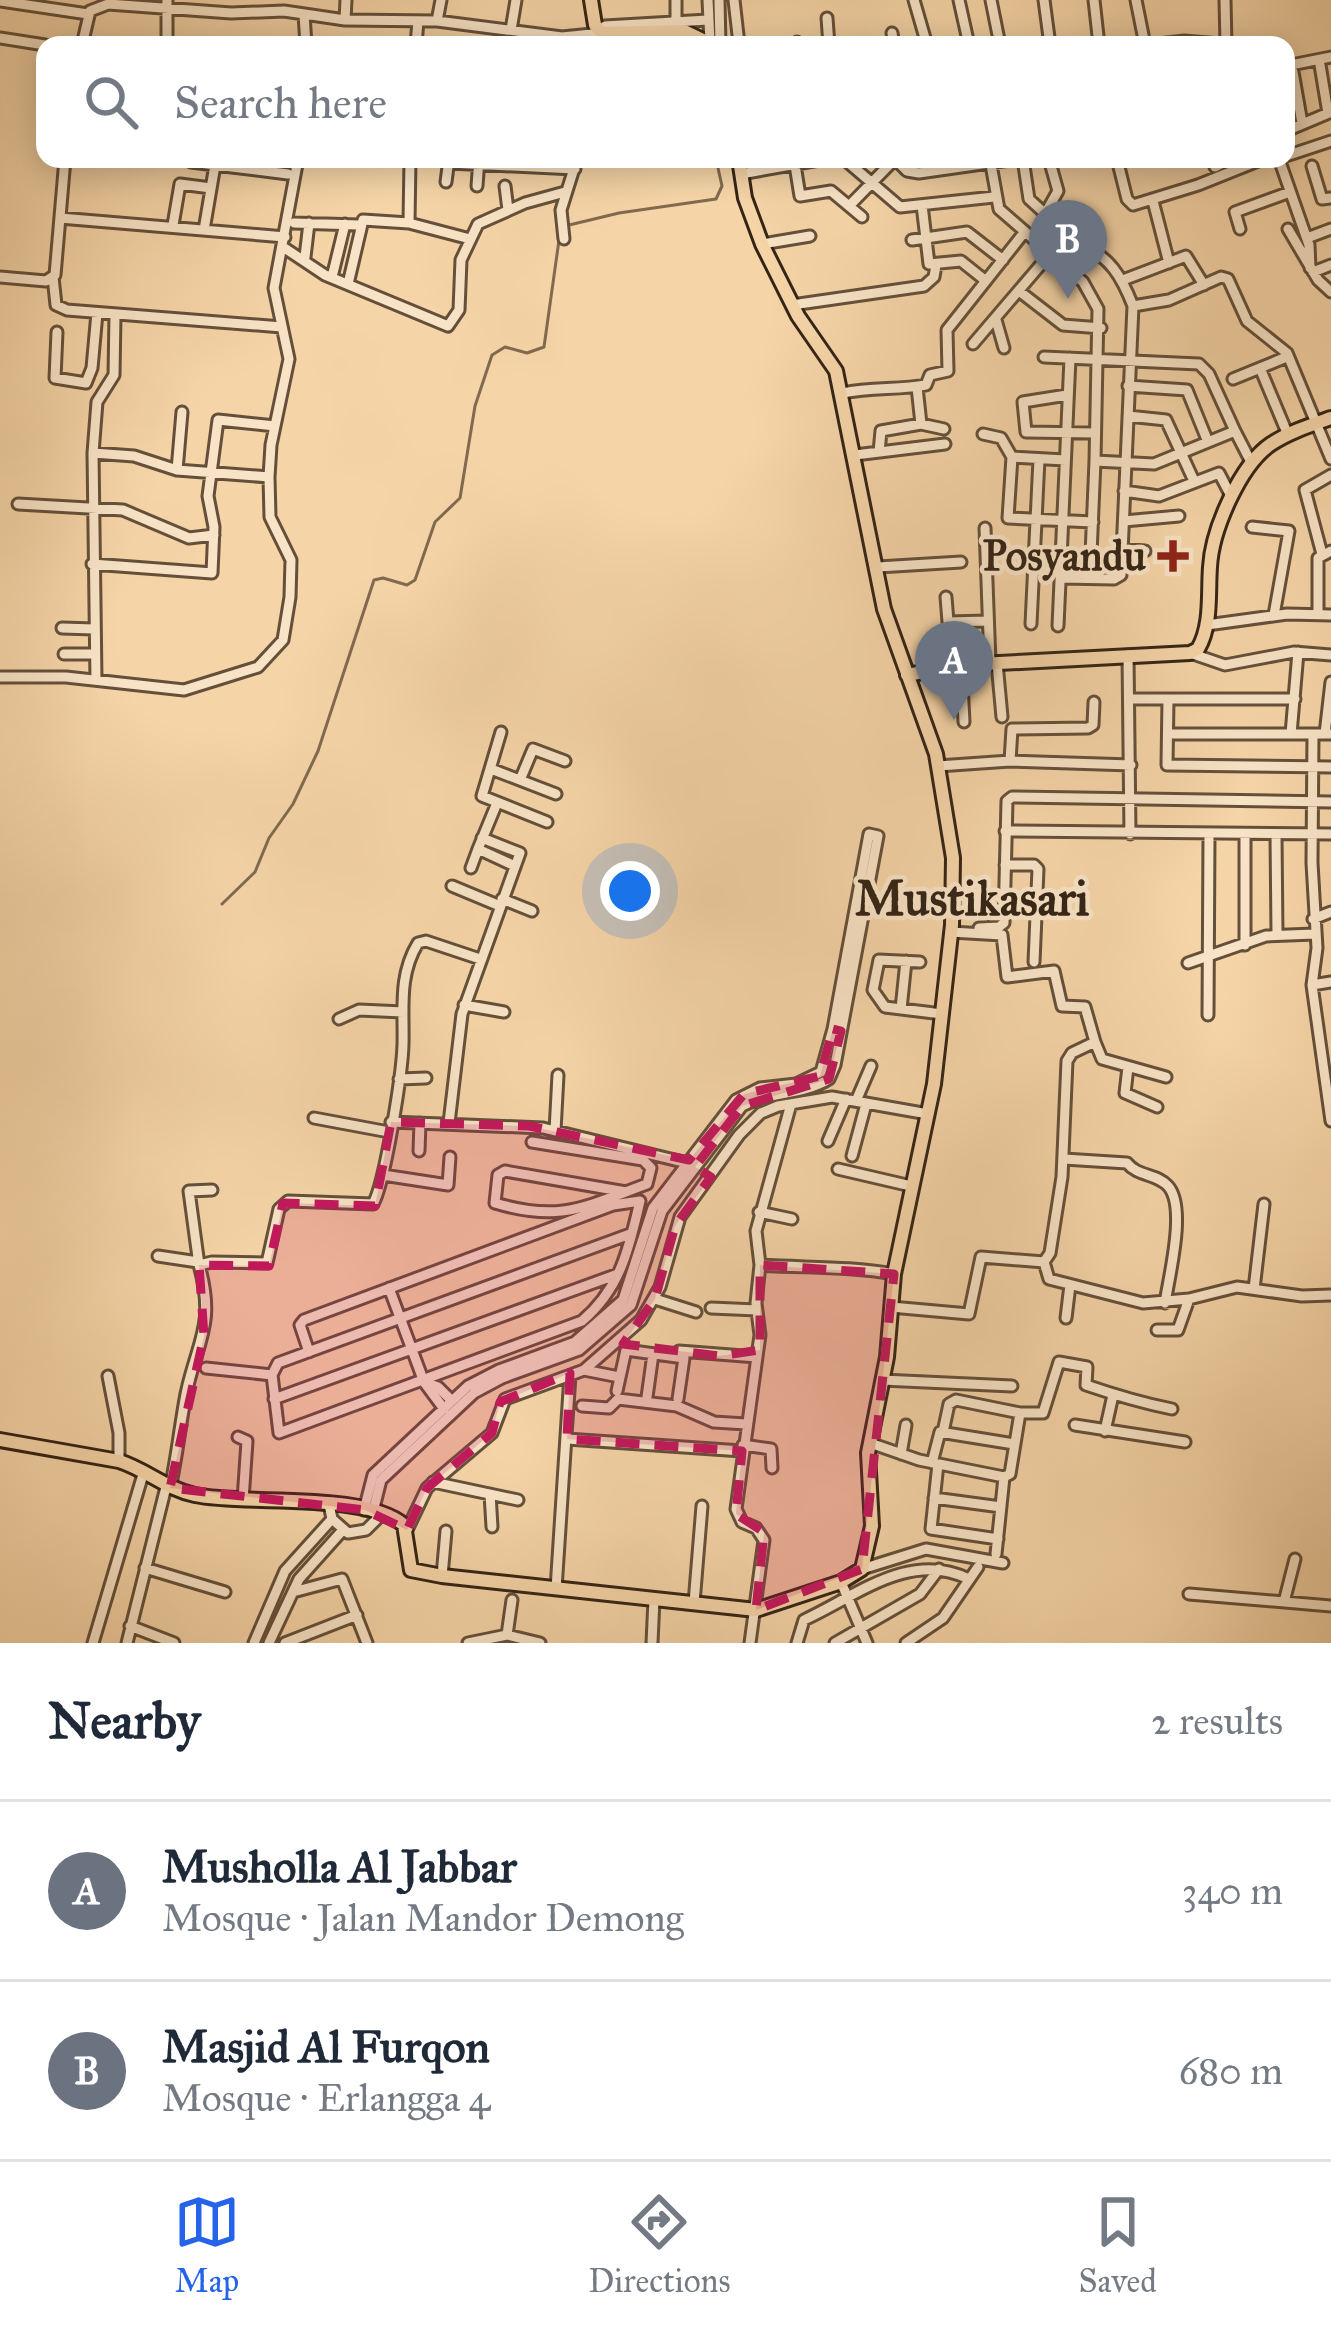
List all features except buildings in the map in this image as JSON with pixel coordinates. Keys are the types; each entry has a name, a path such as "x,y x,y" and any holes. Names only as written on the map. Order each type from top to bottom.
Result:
{"main road":[{"path":"591,0 595,25 604,29 684,31 696,36"},
{"path":"0,1440 119,1461 168,1487 243,1500 329,1504 400,1520 407,1530 411,1570 442,1576 756,1610 841,1582 862,1569 872,1526 870,1443 894,1274 928,1114 943,1014 953,858 938,766 884,609 843,393 828,356 792,305 762,244 741,168"},
{"path":"907,675 961,665 1190,653 1201,645 1207,625 1212,545 1232,496 1272,443 1324,420"}],"street":[{"path":"231,13 233,0"},
{"path":"345,20 346,0"},
{"path":"437,21 441,0"},
{"path":"512,30 516,0"},
{"path":"676,0 676,20"},
{"path":"708,0 712,36"},
{"path":"715,36 719,0"},
{"path":"734,0 738,36"},
{"path":"914,0 924,36"},
{"path":"959,0 967,36"},
{"path":"991,0 998,36"},
{"path":"1044,0 1049,36"},
{"path":"1094,0 1098,36"},
{"path":"1136,0 1145,36"},
{"path":"1225,0 1229,36"},
{"path":"0,1 89,8 108,2 168,4 231,13 265,6 345,20 437,21 546,36"},
{"path":"167,36 168,4"},
{"path":"304,14 305,36"},
{"path":"827,18 828,36"},
{"path":"591,36 604,29 708,20"},
{"path":"417,36 418,21"},
{"path":"0,38 36,44"},
{"path":"1295,68 1331,57"},
{"path":"1295,126 1330,112 1320,65"},
{"path":"1295,92 1302,123"},
{"path":"1295,153 1331,141"},
{"path":"1312,166 1322,199 1331,198"},
{"path":"64,168 53,278 59,308 282,327"},
{"path":"204,230 214,168"},
{"path":"239,168 288,174"},
{"path":"0,677 96,680 184,690 248,673 278,647 292,569 289,551 270,517 275,426 289,359 274,288 296,168"},
{"path":"409,224 410,168"},
{"path":"446,182 448,168"},
{"path":"477,186 478,168"},
{"path":"564,239 560,221 574,168"},
{"path":"795,168 800,196 831,191 862,217"},
{"path":"858,168 897,205 994,197"},
{"path":"849,206 887,168"},
{"path":"906,168 912,173 947,168"},
{"path":"991,168 999,209 1094,297 1101,328 1090,578"},
{"path":"973,344 1064,231 1027,194 1022,168"},
{"path":"1045,214 1058,190 1051,168"},
{"path":"1120,168 1130,205 1239,168"},
{"path":"1284,168 1313,272"},
{"path":"1316,178 1331,172"},
{"path":"173,225 180,184 211,188"},
{"path":"505,186 508,210"},
{"path":"284,242 325,275 448,326 459,310 461,260 481,220 565,192"},
{"path":"1240,229 1235,212 1290,192"},
{"path":"1153,201 1169,263"},
{"path":"477,203 481,220"},
{"path":"922,205 928,263 961,261 986,281"},
{"path":"60,218 307,244"},
{"path":"349,284 363,220 409,224 470,239"},
{"path":"294,223 358,225"},
{"path":"305,257 309,224"},
{"path":"334,273 345,224"},
{"path":"1276,235 1302,224"},
{"path":"1288,229 1331,292"},
{"path":"1307,238 1331,229"},
{"path":"912,240 968,232 1003,260"},
{"path":"843,393 872,386 926,385 930,375 949,368 946,334 1023,234"},
{"path":"762,244 810,236"},
{"path":"1061,578 1118,578 1133,306 1111,265 1082,246 1065,267"},
{"path":"1123,280 1188,257 1204,285"},
{"path":"792,305 924,286 934,277 936,265"},
{"path":"1313,272 1331,268"},
{"path":"0,277 53,278"},
{"path":"1133,306 1169,300 1221,277 1228,279 1247,321 1287,353 1324,420 1331,459"},
{"path":"1019,291 1063,325 1101,328"},
{"path":"57,332 55,378 86,383 97,313"},
{"path":"96,680 93,453 98,402 114,375 115,315"},
{"path":"996,318 1004,349"},
{"path":"1044,357 1204,368 1252,464"},
{"path":"1058,626 1070,358"},
{"path":"1233,379 1284,358"},
{"path":"1260,368 1288,434"},
{"path":"1128,386 1187,390 1208,442"},
{"path":"917,387 921,424"},
{"path":"1067,395 1027,400 1022,405 1026,432 1095,433"},
{"path":"177,470 182,412"},
{"path":"1128,416 1166,420 1195,481"},
{"path":"92,564 212,573 214,535 208,496 218,420 275,426"},
{"path":"879,452 880,432 921,424 944,429"},
{"path":"1095,461 1154,464 1235,431"},
{"path":"983,434 1001,438 1012,457 1008,518 1093,522"},
{"path":"856,455 945,444"},
{"path":"93,453 134,456 177,470 269,477"},
{"path":"1012,457 1065,460"},
{"path":"1031,624 1039,459"},
{"path":"1124,490 1159,496 1219,473 1232,496"},
{"path":"1318,614 1318,558 1326,553 1306,490 1331,475"},
{"path":"18,505 93,511 104,507 130,511 136,518 191,539 214,535"},
{"path":"1124,521 1179,516"},
{"path":"1252,527 1289,532 1274,616"},
{"path":"985,528 988,621 1002,717"},
{"path":"1122,550 1144,551"},
{"path":"878,567 961,562"},
{"path":"946,596 948,622 988,621"},
{"path":"1207,625 1331,615"},
{"path":"62,628 94,629"},
{"path":"1190,653 1231,665 1298,652 1331,655"},
{"path":"1291,734 1298,652"},
{"path":"64,654 95,654"},
{"path":"1128,655 1130,834"},
{"path":"961,665 964,722"},
{"path":"1168,734 1328,734 1331,682"},
{"path":"1131,699 1295,699"},
{"path":"1168,700 1167,765 1331,767"},
{"path":"1010,761 1012,729 1088,728 1093,725 1094,702"},
{"path":"501,732 482,796 547,822"},
{"path":"1312,734 1317,947 1312,985 1331,1121"},
{"path":"520,780 533,749 565,761"},
{"path":"938,766 1010,761 1131,765"},
{"path":"491,769 556,794"},
{"path":"951,929 1002,926 1007,801 1012,797 1331,802"},
{"path":"471,868 497,803"},
{"path":"1005,831 1331,834"},
{"path":"269,1643 292,1592 332,1540 342,1531 366,1530 381,1480 474,1394 587,1334 623,1300 635,1285 653,1208 748,1102 798,1093 829,1079 837,1030 869,834 878,836 837,1030"},
{"path":"1208,1015 1209,835"},
{"path":"1245,835 1246,944"},
{"path":"1276,835 1277,935"},
{"path":"449,1123 464,1005 526,838"},
{"path":"480,844 520,853"},
{"path":"480,844 515,866"},
{"path":"1005,865 1038,869 1034,962"},
{"path":"452,886 532,911"},
{"path":"1313,919 1331,912"},
{"path":"951,929 1002,934 1004,972 1009,979 1054,971 1062,1006 1087,1009 1102,1059 1166,1077"},
{"path":"1188,963 1277,935 1314,934"},
{"path":"1317,947 1331,940"},
{"path":"158,1256 198,1264 265,1264 283,1203 373,1204 383,1175 399,1079 405,968 418,944 436,943 480,959"},
{"path":"920,962 879,959 872,987 880,1004 943,1014"},
{"path":"901,1010 906,961"},
{"path":"1312,985 1331,982"},
{"path":"464,1005 504,1012"},
{"path":"338,1019 359,1010 403,1012"},
{"path":"1044,1262 1050,1253 1064,1160 1067,1060 1095,1042"},
{"path":"828,1141 856,1101 871,1066"},
{"path":"1128,1067 1126,1093 1157,1107"},
{"path":"555,1131 558,1075"},
{"path":"399,1079 426,1078"},
{"path":"407,1530 433,1482 492,1432 505,1400 584,1370 641,1320 656,1299 675,1226 752,1121 769,1109 827,1097 928,1114"},
{"path":"852,1156 856,1101"},
{"path":"750,1643 764,1540 760,1531 736,1514 760,1323 755,1240 791,1104"},
{"path":"314,1118 390,1127 449,1123 555,1131 691,1165 711,1177"},
{"path":"419,1151 420,1123"},
{"path":"532,1142 643,1160 650,1168 647,1184 640,1201 631,1234 618,1274 606,1300 582,1321 284,1434 277,1430 272,1375 278,1364 631,1234"},
{"path":"383,1175 448,1185 451,1157"},
{"path":"1064,1160 1126,1162 1136,1173 1156,1177 1172,1191 1177,1215 1165,1303"},
{"path":"838,1169 911,1186"},
{"path":"626,1192 501,1172 496,1203 560,1220 640,1201"},
{"path":"309,1352 300,1325 304,1320 647,1184"},
{"path":"128,1643 204,1336 206,1301 189,1191 212,1190"},
{"path":"1254,1289 1264,1204"},
{"path":"759,1212 792,1219"},
{"path":"891,1307 969,1314 981,1257 1044,1262"},
{"path":"1044,1262 1049,1279 1134,1302 1165,1303 1238,1287 1331,1295"},
{"path":"760,1265 844,1266 894,1274"},
{"path":"274,1399 618,1274"},
{"path":"1066,1318 1070,1285"},
{"path":"389,1288 424,1382"},
{"path":"656,1299 696,1312"},
{"path":"1157,1330 1178,1330 1190,1299"},
{"path":"711,1308 757,1310"},
{"path":"617,1344 757,1357"},
{"path":"617,1391 626,1350 684,1358 677,1399"},
{"path":"647,1397 653,1354"},
{"path":"373,1512 373,1475 448,1405 482,1377 544,1358"},
{"path":"943,1432 949,1404 956,1400 1020,1414 1042,1413 1057,1363 1103,1371"},
{"path":"1087,1367 1086,1384 1172,1409"},
{"path":"206,1368 272,1375"},
{"path":"584,1370 619,1377"},
{"path":"556,1589 570,1375"},
{"path":"108,1376 119,1432 119,1461"},
{"path":"882,1379 1012,1386"},
{"path":"424,1382 438,1387 448,1405"},
{"path":"1105,1431 1113,1395"},
{"path":"582,1406 609,1408 619,1399 650,1402 685,1408 714,1423 746,1424"},
{"path":"870,1443 1004,1478 1010,1474 1020,1414"},
{"path":"901,1454 907,1425"},
{"path":"1075,1425 1185,1442"},
{"path":"998,1539 932,1531 937,1436 943,1432 1014,1444"},
{"path":"238,1437 247,1441 243,1500"},
{"path":"567,1439 771,1449 772,1468"},
{"path":"94,1643 144,1471"},
{"path":"862,1569 926,1549 999,1559 1004,1478"},
{"path":"433,1482 518,1500"},
{"path":"490,1494 492,1527"},
{"path":"934,1498 1001,1508"},
{"path":"329,1504 332,1520 342,1531"},
{"path":"694,1603 702,1506"},
{"path":"254,1643 285,1571 332,1520"},
{"path":"321,1530 332,1540"},
{"path":"442,1576 446,1532"},
{"path":"1285,1602 1294,1558"},
{"path":"797,1643 804,1619 899,1573 922,1567 969,1579"},
{"path":"906,1643 943,1618 978,1567"},
{"path":"145,1568 225,1592"},
{"path":"836,1643 920,1594 939,1569"},
{"path":"292,1592 340,1577 367,1643"},
{"path":"841,1582 867,1643"},
{"path":"1189,1594 1331,1606"},
{"path":"652,1643 654,1599"},
{"path":"507,1635 512,1600"},
{"path":"285,1643 357,1616"},
{"path":"130,1626 174,1643"},
{"path":"468,1643 507,1635 540,1643"}],"highlighted area":[{"path":"833,1029 841,1031 829,1079 742,1106 695,1167 711,1177 675,1226 655,1299 623,1344 719,1356 760,1350 760,1265 894,1274 862,1569 756,1610 764,1532 736,1514 742,1451 567,1439 570,1373 500,1402 492,1433 427,1488 407,1530 365,1510 170,1488 204,1336 199,1265 269,1266 283,1203 375,1206 391,1122 529,1126 689,1160 744,1094 820,1076"}],"waterway":[{"path":"714,0 715,29"},
{"path":"565,226 716,199 722,186 718,168"},
{"path":"222,904 255,872 318,751 374,580 407,585 415,580 435,522 460,498 475,406 492,355 505,347 527,353 544,347 560,233"}],"place":[{"name":"Masjid Al Furqon","path":"1068,299"},
{"name":"Posyandu","path":"1173,556"},
{"name":"Musholla Al Jabbar","path":"954,720"}],"district":[{"name":"Mustikasari","path":"972,898"}]}
